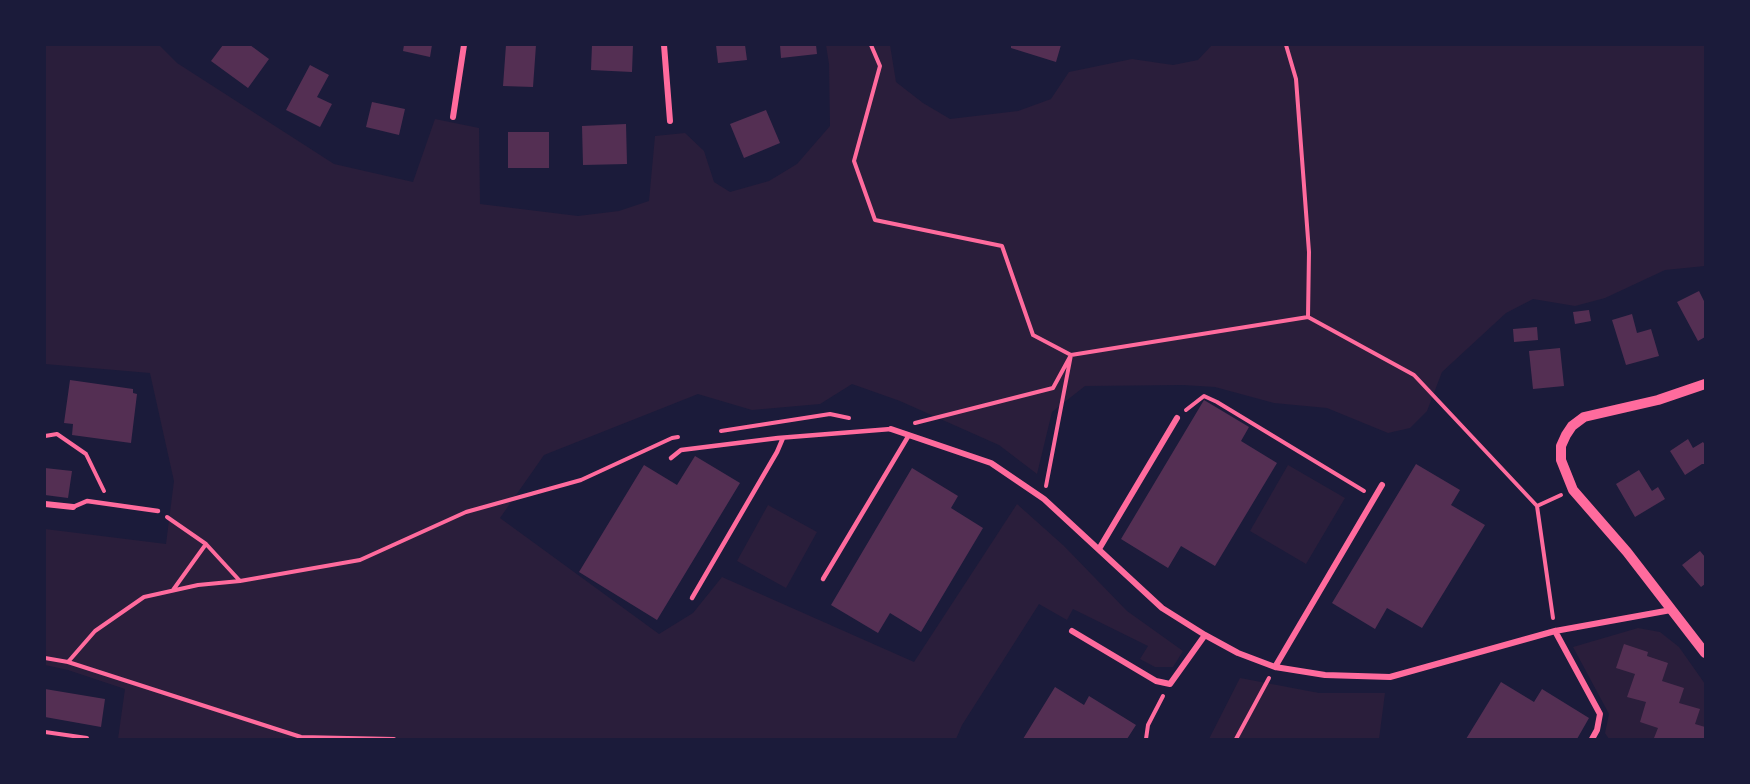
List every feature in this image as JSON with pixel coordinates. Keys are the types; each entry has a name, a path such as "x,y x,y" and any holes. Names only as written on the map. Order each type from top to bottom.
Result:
{"street":[{"path":"453,117 464,45"},
{"path":"664,45 670,121"},
{"path":"1705,384 1658,400 1584,417 1572,426 1561,446 1561,460 1573,490 1627,552 1705,653"},
{"path":"1100,549 1177,418"},
{"path":"891,429 991,463 1044,499 1162,608 1238,653 1275,667 1325,675 1390,677 1555,631 1673,610"},
{"path":"1275,667 1382,485"},
{"path":"45,504 73,507"},
{"path":"1072,631 1156,681 1170,684 1205,635"},
{"path":"1555,631 1600,714 1597,730 1592,739"}],"lane":[{"path":"671,458 681,450 891,429"},
{"path":"823,579 909,435"},
{"path":"692,598 783,438"},
{"path":"73,507 87,501 158,511"}],"path":[{"path":"872,45 880,66 854,161 875,220 1002,246 1034,335 1071,355 1308,317 1414,375 1537,506 1555,631"},
{"path":"1286,45 1296,79 1309,252 1308,317"},
{"path":"891,429 1053,388 1071,355"},
{"path":"1044,499 1071,355"},
{"path":"1177,418 1204,396 1375,498"},
{"path":"717,431 830,414 850,419"},
{"path":"45,436 57,434 86,454 110,504"},
{"path":"68,662 95,631 144,597 198,585 240,581 360,560 466,512 581,480 672,438 683,436"},
{"path":"1537,506 1573,490"},
{"path":"158,511 206,544 240,581"},
{"path":"173,590 206,544"},
{"path":"45,658 68,662 301,736 394,739"},
{"path":"1236,739 1275,667"},
{"path":"1146,739 1148,725 1170,684"},
{"path":"45,732 87,738"}],"shaded area":[{"path":"45,45 159,45 177,63 334,164 413,182 435,119 479,128 480,204 578,216 619,211 649,201 655,136 685,133 704,151 714,182 730,192 769,181 797,164 830,126 829,64 826,45 890,45 896,82 923,103 950,119 1018,111 1051,99 1069,72 1132,59 1173,65 1198,60 1212,45 1705,45 1705,266 1665,270 1605,298 1575,306 1533,299 1506,313 1442,372 1427,411 1410,428 1388,433 1327,408 1274,403 1215,387 1085,386 1052,412 1037,474 999,445 900,401 852,384 820,404 752,410 698,394 544,455 500,518 659,634 693,613 722,577 914,662 1017,504 1064,546 1127,611 1183,651 1173,667 1155,667 1140,659 1148,646 1073,609 1067,620 1039,604 962,725 956,739 118,739 125,689 68,670 45,665 45,529 166,544 174,481 150,373 45,364"},
{"path":"1288,465 1345,498 1306,564 1250,531"},
{"path":"768,505 817,532 786,588 737,561"},
{"path":"1638,628 1660,632 1679,647 1705,684 1705,739 1609,739 1605,733 1609,714 1573,647"},
{"path":"1240,678 1319,693 1385,693 1379,739 1209,739"}],"building":[{"path":"223,45 250,45 269,59 248,88 211,61"},
{"path":"404,45 432,45 430,57 403,51"},
{"path":"506,45 536,45 533,87 503,86"},
{"path":"592,45 633,45 632,72 591,70"},
{"path":"716,45 745,45 747,60 718,63"},
{"path":"780,45 816,45 817,54 781,58"},
{"path":"1011,45 1061,45 1056,62 1011,48"},
{"path":"310,65 329,75 317,97 332,104 320,127 286,110"},
{"path":"372,102 405,109 399,135 366,127"},
{"path":"766,110 780,143 744,158 730,124"},
{"path":"626,124 627,164 583,165 582,126"},
{"path":"508,132 549,132 549,168 508,168"},
{"path":"1699,291 1705,303 1705,337 1698,341 1677,302"},
{"path":"1589,310 1591,321 1575,324 1573,312"},
{"path":"1632,314 1637,333 1651,329 1659,356 1626,365 1612,320"},
{"path":"1537,327 1538,340 1514,342 1513,329"},
{"path":"1560,348 1564,386 1533,389 1529,351"},
{"path":"70,380 133,389 133,393 137,394 131,443 72,435 73,424 64,423"},
{"path":"1204,400 1249,427 1241,441 1277,463 1215,566 1181,546 1168,568 1121,539"},
{"path":"1688,439 1693,448 1703,442 1705,464 1685,475 1670,451"},
{"path":"695,456 740,483 657,620 579,572 644,465 677,485"},
{"path":"1416,464 1460,490 1451,505 1485,525 1422,628 1387,608 1375,629 1332,603"},
{"path":"45,468 72,471 68,498 45,495"},
{"path":"912,468 958,496 951,508 983,528 921,632 890,613 878,633 831,605"},
{"path":"1639,470 1652,491 1658,487 1665,499 1635,517 1616,484"},
{"path":"1700,551 1705,557 1705,584 1701,587 1682,565"},
{"path":"1624,644 1648,652 1647,656 1668,663 1662,681 1684,688 1679,703 1700,709 1695,724 1705,727 1705,739 1656,739 1654,738 1658,728 1640,722 1646,702 1627,697 1635,674 1616,668"},
{"path":"1501,682 1534,702 1542,689 1589,718 1577,739 1466,739"},
{"path":"1055,687 1084,705 1089,696 1136,725 1127,739 1023,739"},
{"path":"45,689 105,699 101,727 45,717"}]}
